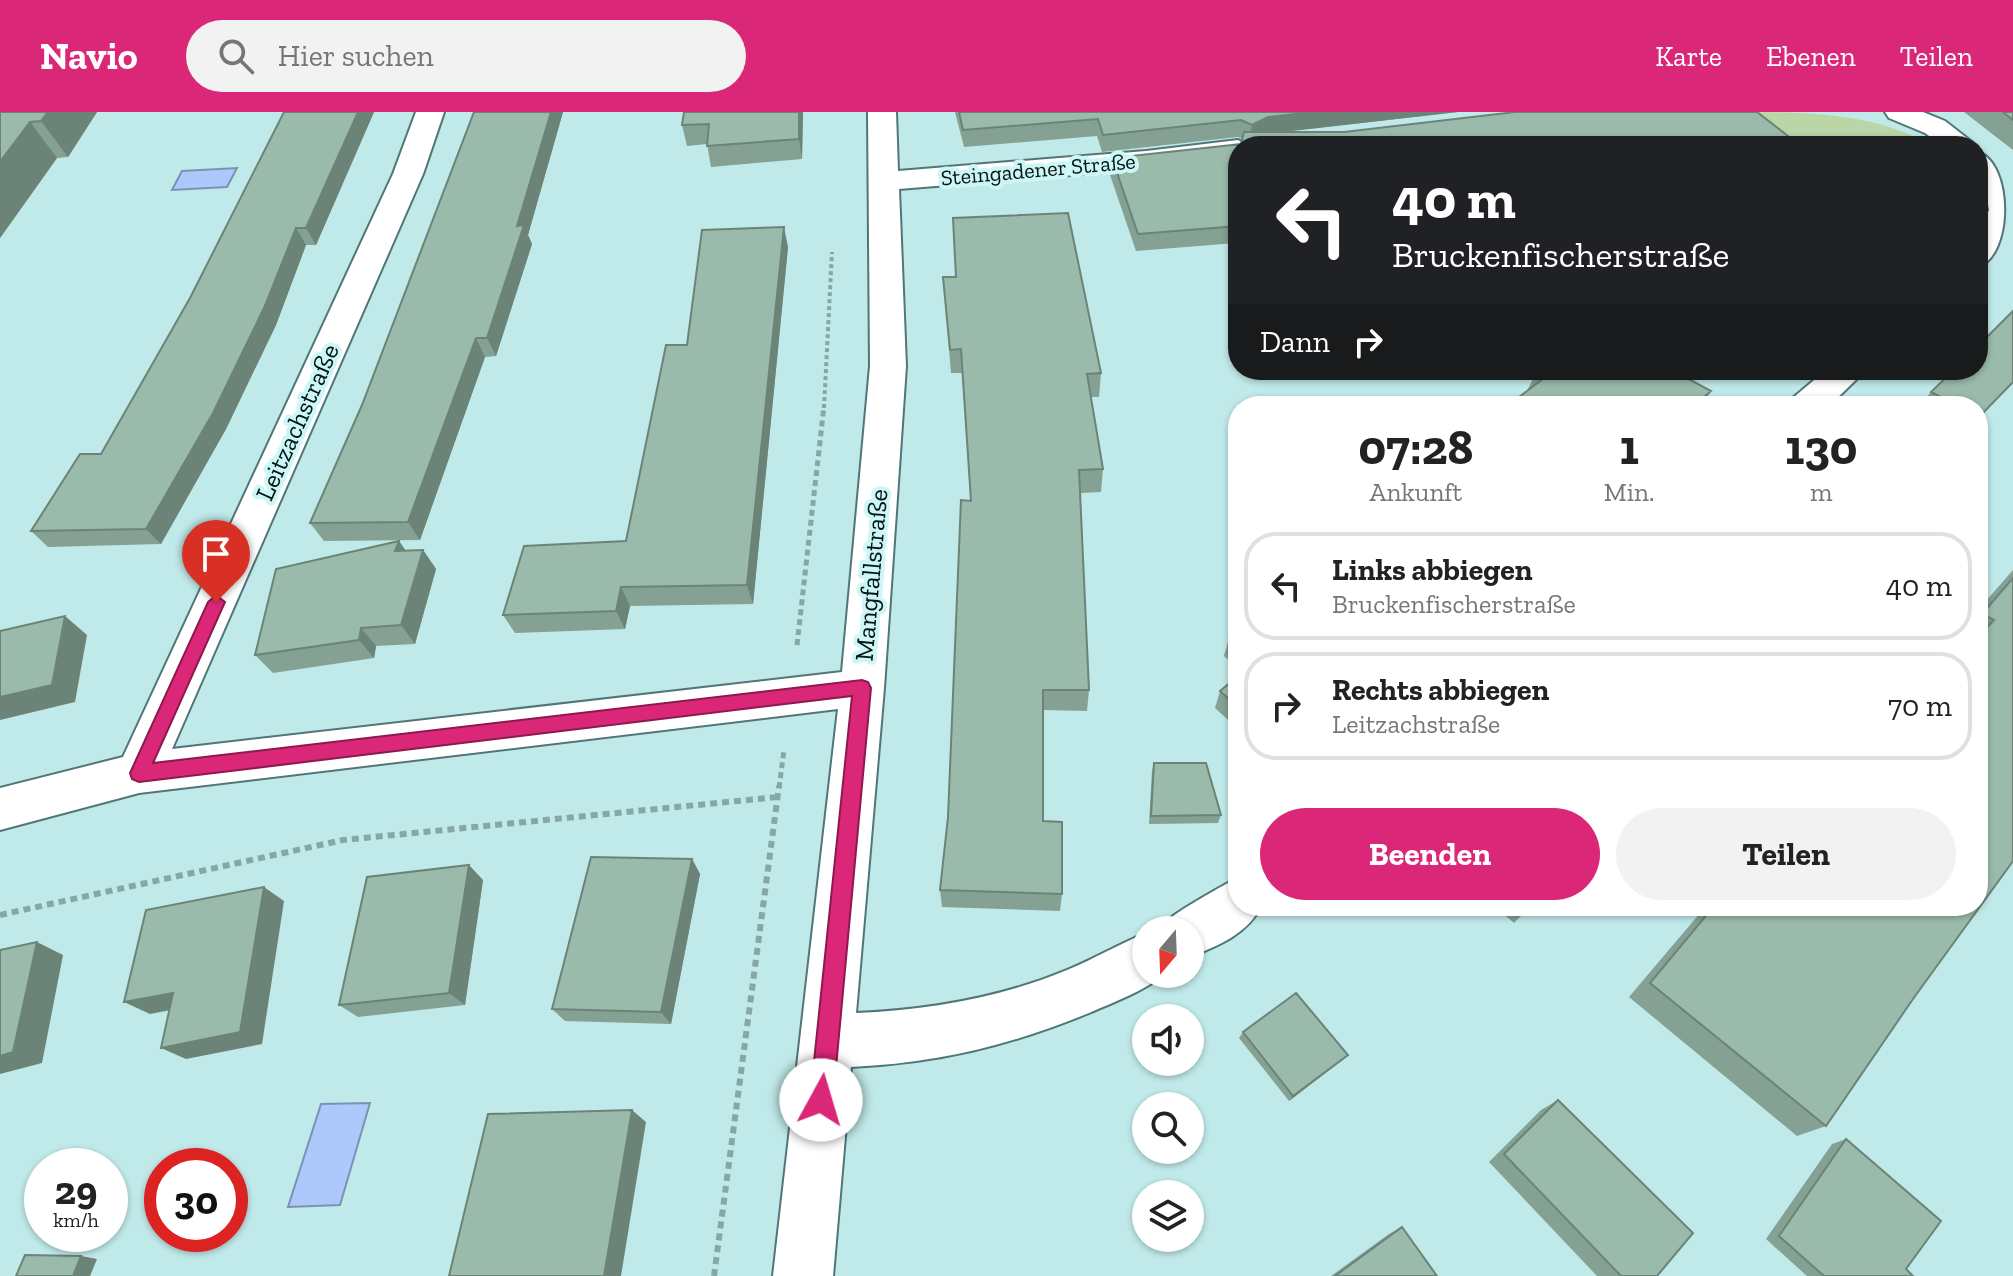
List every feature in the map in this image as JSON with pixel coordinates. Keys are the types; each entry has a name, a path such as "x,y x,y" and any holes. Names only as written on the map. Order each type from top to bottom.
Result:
{"street":[{"name":"Leitzachstraße","path":"139,773 408,174 430,112"},
{"name":"Mangfallstraße","path":"803,1276 862,688 888,366 882,112"},
{"path":"1899,112 1935,127 1948,136"},
{"name":"Steingadener Straße","path":"885,181 1146,160 1228,150"},
{"path":"1988,170 1996,178 2009,208 2006,229 1988,247"},
{"path":"1818,396 1837,380"},
{"path":"0,809 139,773 862,688"},
{"path":"1204,926 1228,910"},
{"path":"827,1041 956,1030 1044,1005 1132,966"}],"path":[{"path":"0,915 343,840 778,797"}],"green space":[{"path":"1734,112 1837,116 1886,126 1912,136 1764,136"}],"water":[{"path":"237,168 227,187 172,190 182,171"},
{"path":"370,1103 340,1205 288,1207 321,1104"}],"building":[{"path":"0,112 48,112 41,121 30,122 0,162"},
{"path":"284,112 358,112 306,228 296,228 264,308 213,413 146,529 31,531 80,454 101,454 190,298"},
{"path":"474,112 551,112 517,226 524,225 487,338 476,338 408,522 310,523 362,405"},
{"path":"684,112 799,112 799,139 707,146 709,124 682,125"},
{"path":"959,112 1314,112 1268,117 1252,125 1241,120 1103,135 1098,119 963,130"},
{"path":"1515,112 1757,112 1788,136 1243,136 1244,132 1344,132"},
{"path":"1228,145 1228,227 1138,234 1112,158"},
{"path":"1068,213 1101,373 1087,374 1103,469 1079,470 1089,690 1043,690 1043,821 1062,822 1062,894 940,890 948,817 961,500 971,501 961,349 950,350 943,277 956,277 953,218"},
{"path":"784,227 747,585 621,587 616,611 503,615 524,546 626,541 666,345 687,345 702,230"},
{"path":"2013,311 2013,382 1988,408 1988,396 1939,396 1931,392 1944,380 1988,380 1988,336"},
{"path":"1542,380 1691,380 1711,391 1705,396 1520,396"},
{"path":"399,541 395,551 423,550 401,625 361,628 359,640 255,655 276,569"},
{"path":"2013,578 2013,861 1988,896 1988,626 1994,620 1988,617 1988,607"},
{"path":"65,616 52,685 0,697 0,631"},
{"path":"1228,684 1228,698 1220,691"},
{"path":"1154,763 1206,763 1221,815 1151,816"},
{"path":"591,857 692,859 661,1012 552,1009"},
{"path":"469,865 449,993 339,1005 367,877"},
{"path":"264,887 240,1032 161,1048 173,993 124,1002 146,910"},
{"path":"1706,916 1973,916 1826,1126 1650,983"},
{"path":"37,942 13,1052 0,1056 0,950"},
{"path":"1296,993 1348,1055 1293,1096 1243,1032"},
{"path":"1558,1100 1693,1233 1657,1276 1621,1276 1504,1154"},
{"path":"632,1110 604,1276 449,1276 488,1114"},
{"path":"1846,1139 1941,1221 1906,1269 1913,1276 1824,1276 1779,1236"},
{"path":"1402,1227 1437,1276 1335,1276"},
{"path":"25,1255 81,1256 73,1276 16,1276"}],"route":[{"path":"216,602 139,773 862,688 821,1100"}]}
